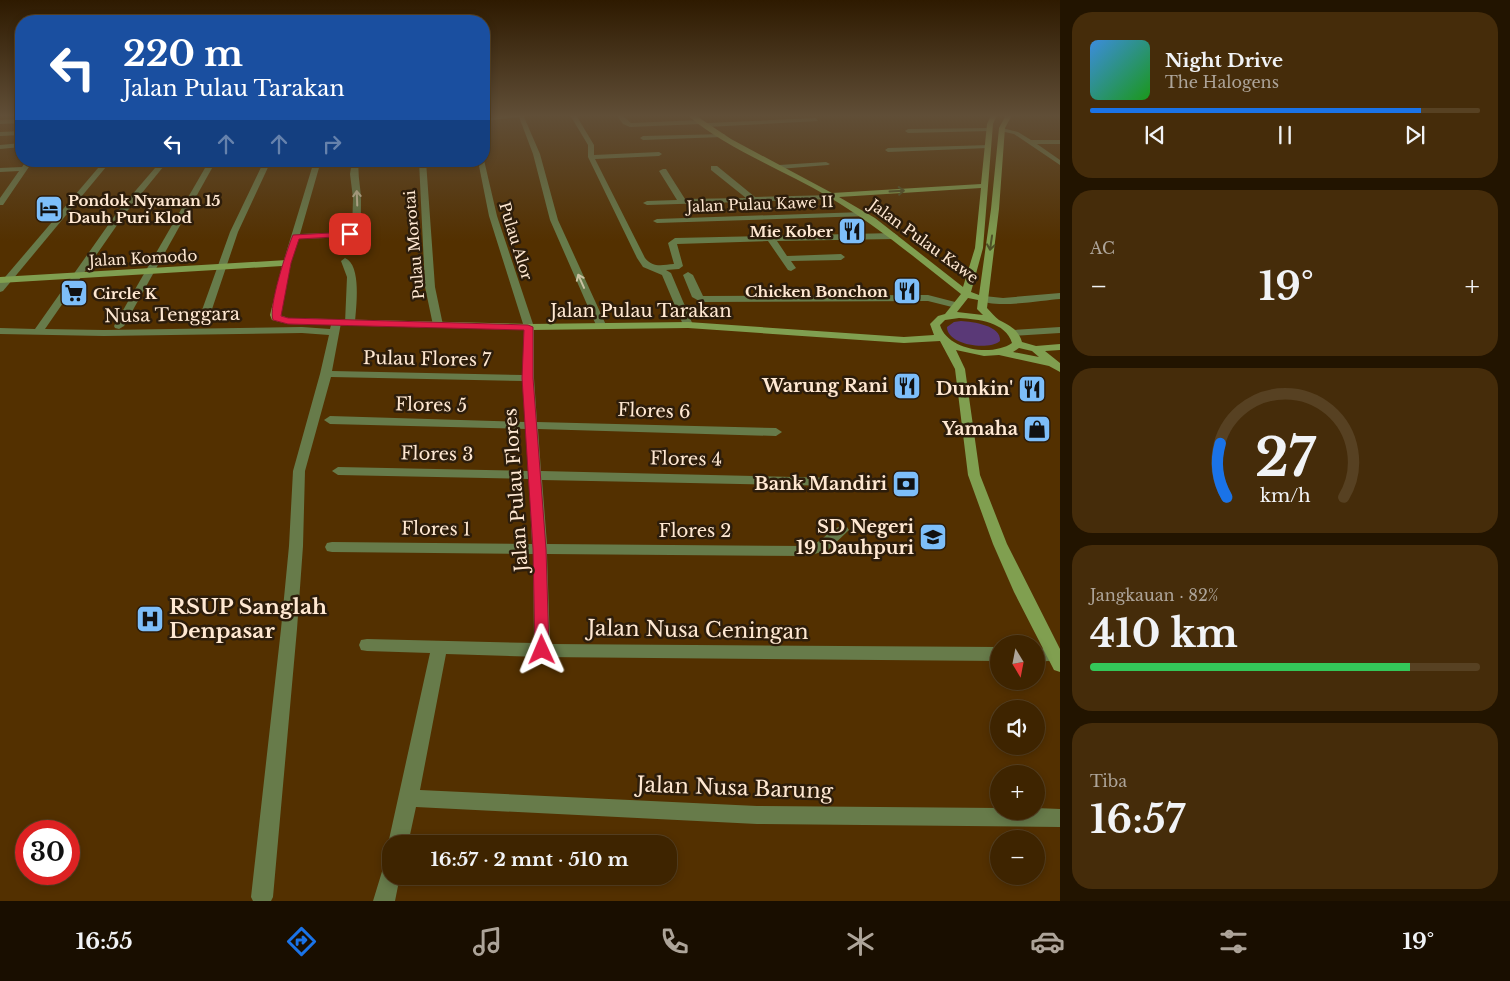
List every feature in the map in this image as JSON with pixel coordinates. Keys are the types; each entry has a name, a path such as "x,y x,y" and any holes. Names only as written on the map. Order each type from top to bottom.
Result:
{"main road":[{"name":"Jalan Pulau Kawe","path":"761,157 863,214 894,236 966,294 984,299"},
{"path":"949,316 966,294 979,248 987,157"},
{"path":"1000,157 982,309 994,321 1014,333 1018,344"},
{"path":"832,196 985,186"},
{"path":"287,263 276,310 276,318 304,326"},
{"name":"Jalan Komodo","path":"5,279 287,263"},
{"path":"994,321 970,316 949,316 938,320 935,324 937,333 944,340 960,369 974,475 1000,544 1057,660"},
{"name":"Jalan Pulau Tarakan","path":"335,328 350,323 528,327 688,325 904,340 944,340"},
{"path":"944,340 977,352 1001,353 1057,366"},
{"path":"1018,344 1036,350 1057,366"},
{"path":"1001,353 1009,351 1018,344"},
{"path":"1036,350 1060,347"},
{"path":"960,369 977,352"}],"street":[{"path":"537,157 552,203 554,220 601,325"},
{"path":"592,157 641,258 646,265 666,273 688,325"},
{"path":"0,162 15,161"},
{"path":"779,167 826,164"},
{"path":"0,289 5,279 103,167"},
{"path":"40,328 121,214 160,167"},
{"path":"119,326 148,271 173,233 210,167"},
{"path":"202,324 237,225 265,167"},
{"path":"287,263 316,167"},
{"path":"355,167 358,247"},
{"name":"Pulau Morotai","path":"422,167 430,287 438,325"},
{"name":"Pulau Alor","path":"482,167 493,216 528,327"},
{"path":"714,168 754,200"},
{"path":"0,170 23,169"},
{"path":"0,203 14,186 23,169"},
{"path":"663,171 682,201"},
{"path":"647,203 832,196"},
{"name":"Jalan Pulau Kawe II","path":"657,220 863,214"},
{"path":"296,237 357,234"},
{"path":"657,268 680,266 672,243 675,241 894,236"},
{"path":"770,238 791,268"},
{"path":"784,259 841,257"},
{"path":"345,260 352,277 350,323"},
{"path":"688,275 697,296 701,299 928,298 956,306"},
{"path":"984,299 1003,301 1060,296"},
{"name":"Nusa Tenggara","path":"0,331 104,333 304,326 335,328"},
{"name":"Jalan Pulau Flores","path":"528,327 528,378 540,549 542,650"},
{"path":"262,897 289,629 296,546 299,471 326,374 335,328"},
{"path":"1014,333 1060,330"},
{"name":"Pulau Flores 7","path":"326,374 528,378"},
{"name":"Flores 5","path":"330,420 532,425"},
{"name":"Flores 6","path":"532,425 776,432"},
{"name":"Flores 3","path":"338,471 535,474"},
{"name":"Flores 4","path":"535,474 836,482"},
{"name":"Flores 2","path":"540,549 816,550 823,547 842,530"},
{"name":"Flores 1","path":"332,547 540,549"},
{"name":"Jalan Nusa Ceningan","path":"367,645 542,650 990,654"},
{"path":"400,835 439,648"},
{"name":"Jalan Nusa Barung","path":"409,798 757,815 1060,818"},
{"path":"384,901 388,885"}],"shaded area":[{"path":"961,321 985,325 991,328 996,331 1000,341 987,346 961,342 949,333 947,327 954,322"}],"place":[{"name":"Pondok Nyaman 15 Dauh Puri Klod","path":"49,209"},
{"name":"Mie Kober","path":"852,231"},
{"name":"Chicken Bonchon","path":"907,291"},
{"name":"Circle K","path":"74,293"},
{"name":"Warung Rani","path":"907,386"},
{"name":"Dunkin'","path":"1032,389"},
{"name":"Yamaha","path":"1037,429"},
{"name":"Bank Mandiri","path":"906,484"},
{"name":"SD Negeri 19 Dauhpuri","path":"933,537"},
{"name":"RSUP Sanglah Denpasar","path":"150,619"}],"route":[{"path":"350,234 296,237 287,263 275,315 276,318 288,321 528,327 528,378 540,549 542,650"}]}
